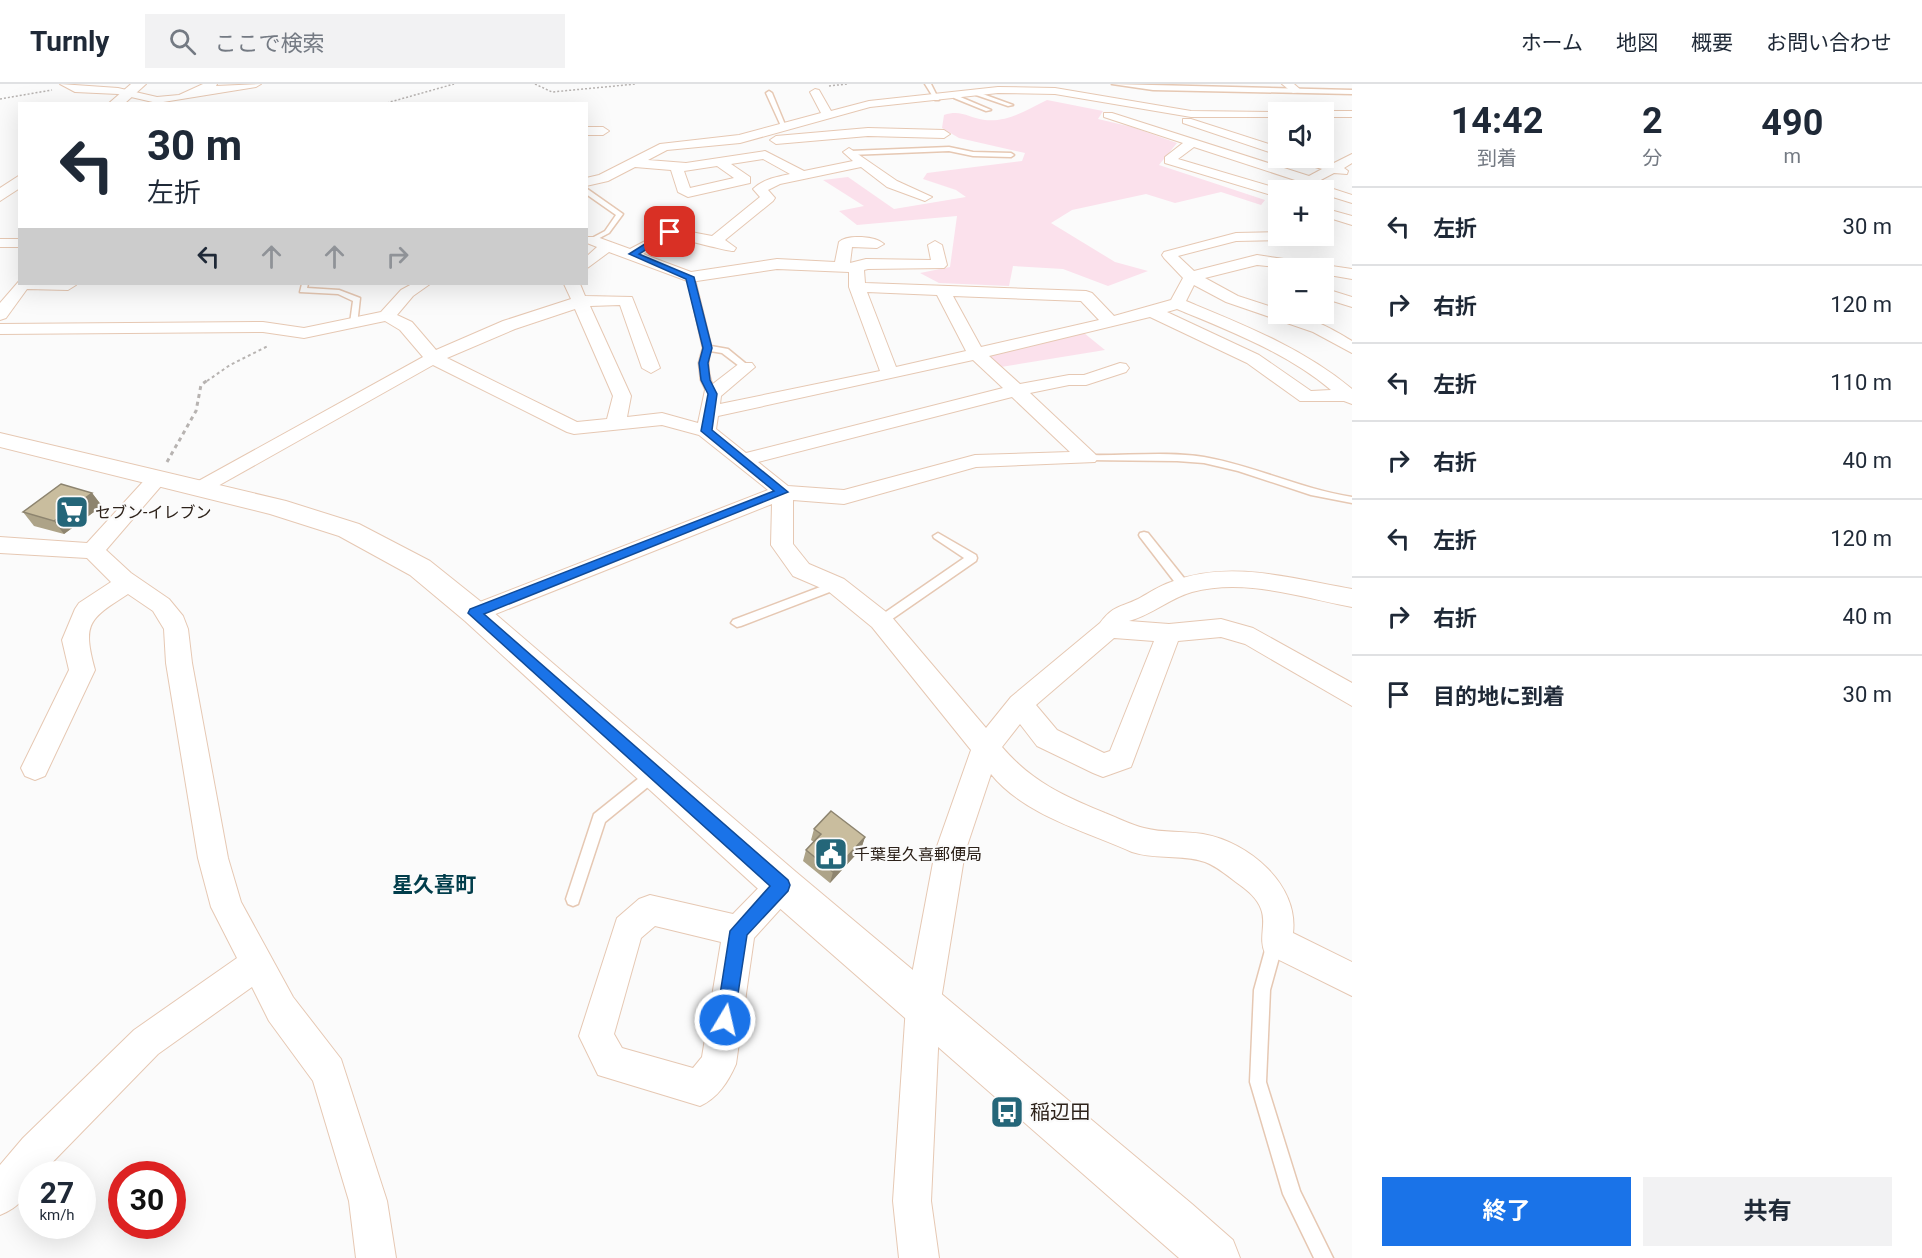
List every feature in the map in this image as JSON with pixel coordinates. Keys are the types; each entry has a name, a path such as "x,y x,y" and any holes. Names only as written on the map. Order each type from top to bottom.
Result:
{"street":[{"path":"117,102 140,84"},
{"path":"66,85 128,93 157,100 184,101 212,84"},
{"path":"197,92 256,84"},
{"path":"1024,89 1038,84"},
{"path":"740,139 869,104 1024,89 1055,91 1191,114 1268,114"},
{"path":"815,92 827,114"},
{"path":"1169,111 1169,114 1268,148"},
{"path":"1334,114 1352,114"},
{"path":"1108,115 1287,180"},
{"path":"588,131 603,130"},
{"path":"588,182 603,178 664,147 740,139 768,141 868,132 944,134"},
{"path":"831,136 862,163 892,184 926,197"},
{"path":"1190,144 1169,159 1268,197"},
{"path":"634,163 676,167 721,163 765,154 803,176"},
{"path":"1334,167 1352,158"},
{"path":"676,167 685,192 688,193 745,180 721,163"},
{"path":"715,241 768,198 760,189 776,181 862,163"},
{"path":"1310,180 1333,168 1352,174"},
{"path":"0,196 18,182"},
{"path":"1334,194 1352,199"},
{"path":"1334,215 1352,221"},
{"path":"1334,231 1352,230"},
{"path":"633,254 670,232 715,241 730,249 715,260 738,269"},
{"path":"1268,236 1236,237 1176,251 1169,255 1191,277 1232,299 1319,328 1352,348"},
{"path":"877,244 846,242 849,268 890,374"},
{"path":"0,243 18,243"},
{"path":"588,262 600,243 690,277 777,264 849,268 866,264 939,265 935,245"},
{"path":"387,316 406,326 433,358 574,428 710,412 890,374 1152,312 1177,303 1191,277 1257,260 1268,261"},
{"path":"1239,266 1268,276"},
{"path":"1334,271 1352,273"},
{"path":"0,315 21,285"},
{"path":"34,285 68,288"},
{"path":"0,329 263,327 304,333 387,316 407,293 420,285"},
{"path":"573,285 582,301 622,396 616,423"},
{"path":"857,287 1086,296 1109,321"},
{"path":"942,290 976,353 1088,458"},
{"path":"1334,296 1352,302"},
{"path":"200,489 433,358 509,325 582,301 626,300 651,368"},
{"path":"1177,303 1273,344 1311,366 1350,396"},
{"path":"1152,312 1232,348 1283,376 1307,397 1350,396"},
{"path":"710,412 746,367"},
{"path":"742,460 1015,391 1069,380 1086,380 1120,368"},
{"path":"710,412 742,460 783,492"},
{"path":"0,440 277,507 349,530 420,568 475,613 782,885 1175,1221 1215,1258"},
{"path":"475,613 783,492 844,497 975,461 1088,458"},
{"path":"93,551 158,478"},
{"path":"783,492 782,545 801,570 836,585 881,621 1010,777 1047,802 1143,842 1205,848 1228,858 1263,884 1275,902 1279,918 1276,942 1352,979"},
{"path":"0,545 93,551 128,582 161,605 171,616 176,629 213,858 227,907 281,1009 328,1072 368,1202 376,1258"},
{"path":"919,1258 912,1201 923,1006 951,852 985,749 1020,704 1109,629 1120,615 1139,611 1184,586 1209,580 1271,580 1352,598"},
{"path":"35,768 82,670 74,640 87,609 128,582"},
{"path":"1109,629 1169,633 1221,628 1254,637 1352,696"},
{"path":"1020,704 1047,738 1103,765 1121,759 1169,633"},
{"path":"739,931 650,910 628,929 596,1036 611,1062 700,1088 718,1064 739,931 782,885"},
{"path":"0,1196 36,1151 146,1042 256,964"}],"lane":[{"path":"928,84 937,99"},
{"path":"1115,84 1177,88 1292,87 1352,92"},
{"path":"1171,84 1177,88"},
{"path":"1230,84 1237,88"},
{"path":"769,93 784,126"},
{"path":"978,94 1010,105"},
{"path":"956,97 988,110"},
{"path":"850,153 949,149 973,154 1011,155"},
{"path":"588,192 620,214 600,243"},
{"path":"690,277 707,348 703,363 710,412"},
{"path":"305,285 303,290 339,292 357,300 354,323"},
{"path":"707,348 725,351 746,367"},
{"path":"1088,458 1202,460 1232,466 1326,498 1352,500"},
{"path":"1144,535 1184,586"},
{"path":"881,621 972,558 938,536"},
{"path":"737,623 836,585"},
{"path":"573,899 599,818 655,773"},
{"path":"1276,942 1263,990 1258,1082 1292,1194 1324,1258"}],"path":[{"path":"390,102 454,84"},
{"path":"535,84 552,92 636,84"},
{"path":"0,99 66,85"},
{"path":"158,478 196,411 201,385 230,365 292,331"}],"shaded area":[{"path":"1047,100 1103,111 1098,119 1132,127 1177,143 1159,165 1265,200 1261,205 1221,192 1175,203 1146,194 1072,210 1051,223 1115,262 1148,271 1108,286 1063,269 1013,266 1009,286 939,283 920,273 950,267 957,216 857,225 839,211 864,206 823,180 848,177 894,209 966,197 956,190 923,179 927,173 1022,161 1025,153 959,138 942,128 944,115 955,113 985,120 1002,119"},
{"path":"1084,333 1105,350 1001,367 988,354"}],"building":[{"path":"61,484 92,493 54,521 23,512"},
{"path":"831,811 865,837 833,872 806,850 821,834 814,829"}],"place":[{"name":"セブン-イレブン","path":"72,512"},
{"name":"千葉星久喜郵便局","path":"831,854"},
{"name":"稲辺田","path":"1007,1112"}],"district":[{"name":"星久喜町","path":"434,885"}],"route":[{"path":"670,232 633,254 690,277 707,348 703,363 705,380 712,394 706,431 783,492 475,613 782,885 739,931 725,1020"}]}
